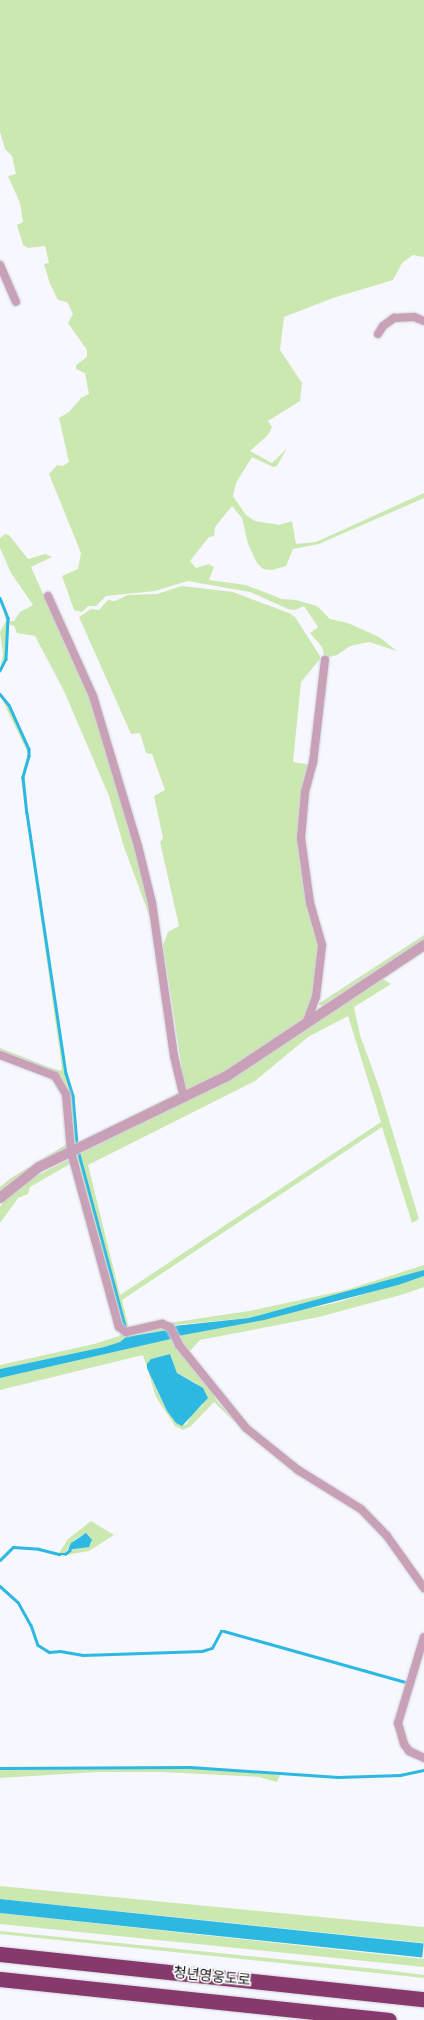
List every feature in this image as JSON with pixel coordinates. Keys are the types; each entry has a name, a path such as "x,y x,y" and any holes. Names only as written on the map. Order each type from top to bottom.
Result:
{"highway":[{"name":"청년영웅도로","path":"0,1954 424,1999"},
{"name":"청년영웅도로","path":"0,1979 390,2020"}],"street":[{"path":"0,265 16,302"},
{"path":"378,334 383,326 394,318 414,317 424,321"},
{"path":"48,596 93,696 138,846 152,903 174,1056 184,1098"},
{"path":"306,1025 316,998 322,945 310,903 301,838 305,792 313,762 325,660"},
{"path":"0,1198 30,1173 227,1076 306,1025 424,945"},
{"path":"0,1055 55,1076 66,1094 71,1152 119,1327 126,1332 162,1324 170,1327 175,1337 246,1428 298,1470 361,1509 387,1536 424,1588"},
{"path":"424,1637 398,1723 404,1744 409,1751 424,1758"}],"green space":[{"path":"0,0 424,0 424,257 413,255 402,263 393,280 333,298 284,317 280,350 302,383 300,401 268,421 272,427 268,435 250,451 272,463 287,448 277,466 273,467 252,457 236,483 233,496 246,515 255,521 279,525 292,521 296,544 316,542 424,493 424,498 319,544 293,549 286,566 272,570 263,569 257,563 248,544 242,518 232,506 215,527 214,536 209,537 190,561 196,568 209,564 214,567 209,580 246,585 282,599 296,600 317,606 330,619 348,623 379,637 397,651 369,642 350,646 337,655 325,658 322,647 310,633 318,627 304,606 295,610 288,609 250,592 188,581 155,591 106,596 96,606 88,606 82,612 74,610 62,576 78,569 81,553 49,474 57,465 63,466 69,462 59,418 69,412 81,398 89,394 85,373 76,369 76,365 87,357 87,350 68,323 73,314 67,302 58,300 50,284 44,264 49,263 45,246 28,248 23,245 17,225 23,222 20,203 8,176 16,174 12,156 5,149 0,132"},
{"path":"5,534 9,535 28,559 45,554 52,557 31,567 91,701 121,797 150,905 152,923 124,847 109,796 64,691 35,636 17,633 14,626 8,624 8,621 14,621 20,612 33,605 11,573 0,548 0,538"},
{"path":"182,586 233,592 289,613 295,617 320,656 320,659 301,682 293,762 311,765 300,824 319,942 313,1001 305,1021 225,1074 187,1090 184,1083 163,945 168,932 179,926 160,842 163,838 154,796 165,790 152,754 146,753 140,733 131,734 79,617 91,609 99,610 108,600 115,601 128,595 157,594"},
{"path":"0,599 7,618 5,659 0,670 3,653 0,632 6,621"},
{"path":"0,695 8,706 28,749 29,756 23,777 26,813 66,1073 72,1096 76,1144 178,1093 177,1097 74,1147 64,1085 0,1052 0,1048 48,1067 61,1071 62,1068 21,779 28,753"},
{"path":"424,935 424,940 322,1006 318,1004"},
{"path":"383,979 391,984 354,1007 360,1035 380,1090 419,1219 412,1223 382,1127 122,1300 129,1329 127,1329 79,1154 216,1087","holes":["348,1016 381,1122 120,1295 88,1165 255,1081 308,1037"]},
{"path":"67,1144 65,1149 25,1173 0,1194 0,1187 11,1178"},
{"path":"79,1155 126,1330 122,1324 75,1156"},
{"path":"69,1159 70,1164 30,1187 28,1194 18,1198 0,1223 0,1207 4,1201 33,1178"},
{"path":"424,1265 424,1270 398,1279 249,1318 174,1325 169,1323 249,1311 346,1290"},
{"path":"424,1276 424,1287 404,1294 319,1317 200,1340 189,1352 178,1336 335,1303"},
{"path":"164,1327 168,1330 126,1337 120,1342 104,1347 0,1369 0,1365 94,1344 119,1336 121,1333"},
{"path":"171,1339 212,1389 216,1400 244,1431 214,1402 191,1426 183,1430 175,1426 156,1397 143,1355 0,1390 0,1378","holes":["170,1354 177,1373 197,1384 203,1405 192,1414 186,1425 176,1423 167,1411 152,1379 151,1359"]},
{"path":"91,1521 114,1535 89,1551 66,1555 72,1550 89,1546 92,1543 82,1535 74,1540 65,1553 59,1553 68,1539"},
{"path":"189,1768 280,1775 277,1782 259,1777 161,1772 97,1772 0,1778 0,1769"},
{"path":"0,1886 424,1927 424,1943 0,1899"},
{"path":"0,1913 424,1959 424,1967 0,1924"},
{"path":"0,1931 377,1969 424,1975 424,1978 0,1934"}],"water":[{"path":"424,1270 424,1276 398,1285 264,1320 178,1336 174,1326 249,1318"},
{"path":"168,1330 171,1339 0,1378 0,1369 104,1347 120,1342 126,1337"},
{"path":"170,1354 177,1373 203,1388 208,1398 182,1426 176,1423 167,1411 147,1368 147,1364 151,1359"},
{"path":"86,1533 92,1540 89,1547 68,1550 71,1543"},
{"path":"0,1899 424,1944 422,1957 0,1913"}],"waterway":[{"path":"0,598 8,618 6,659 0,671"},
{"path":"0,694 9,705 29,749 29,756 23,777 27,813 66,1073 73,1096 77,1144"},
{"path":"79,1154 126,1330"},
{"path":"0,1560 13,1547 39,1549 59,1554 65,1554 70,1550"},
{"path":"0,1586 18,1602 31,1625 38,1645 49,1652 60,1651 83,1655 202,1651 212,1648 221,1631 224,1631 406,1682"},
{"path":"0,1768 190,1767 338,1777 400,1775 424,1770"}]}
